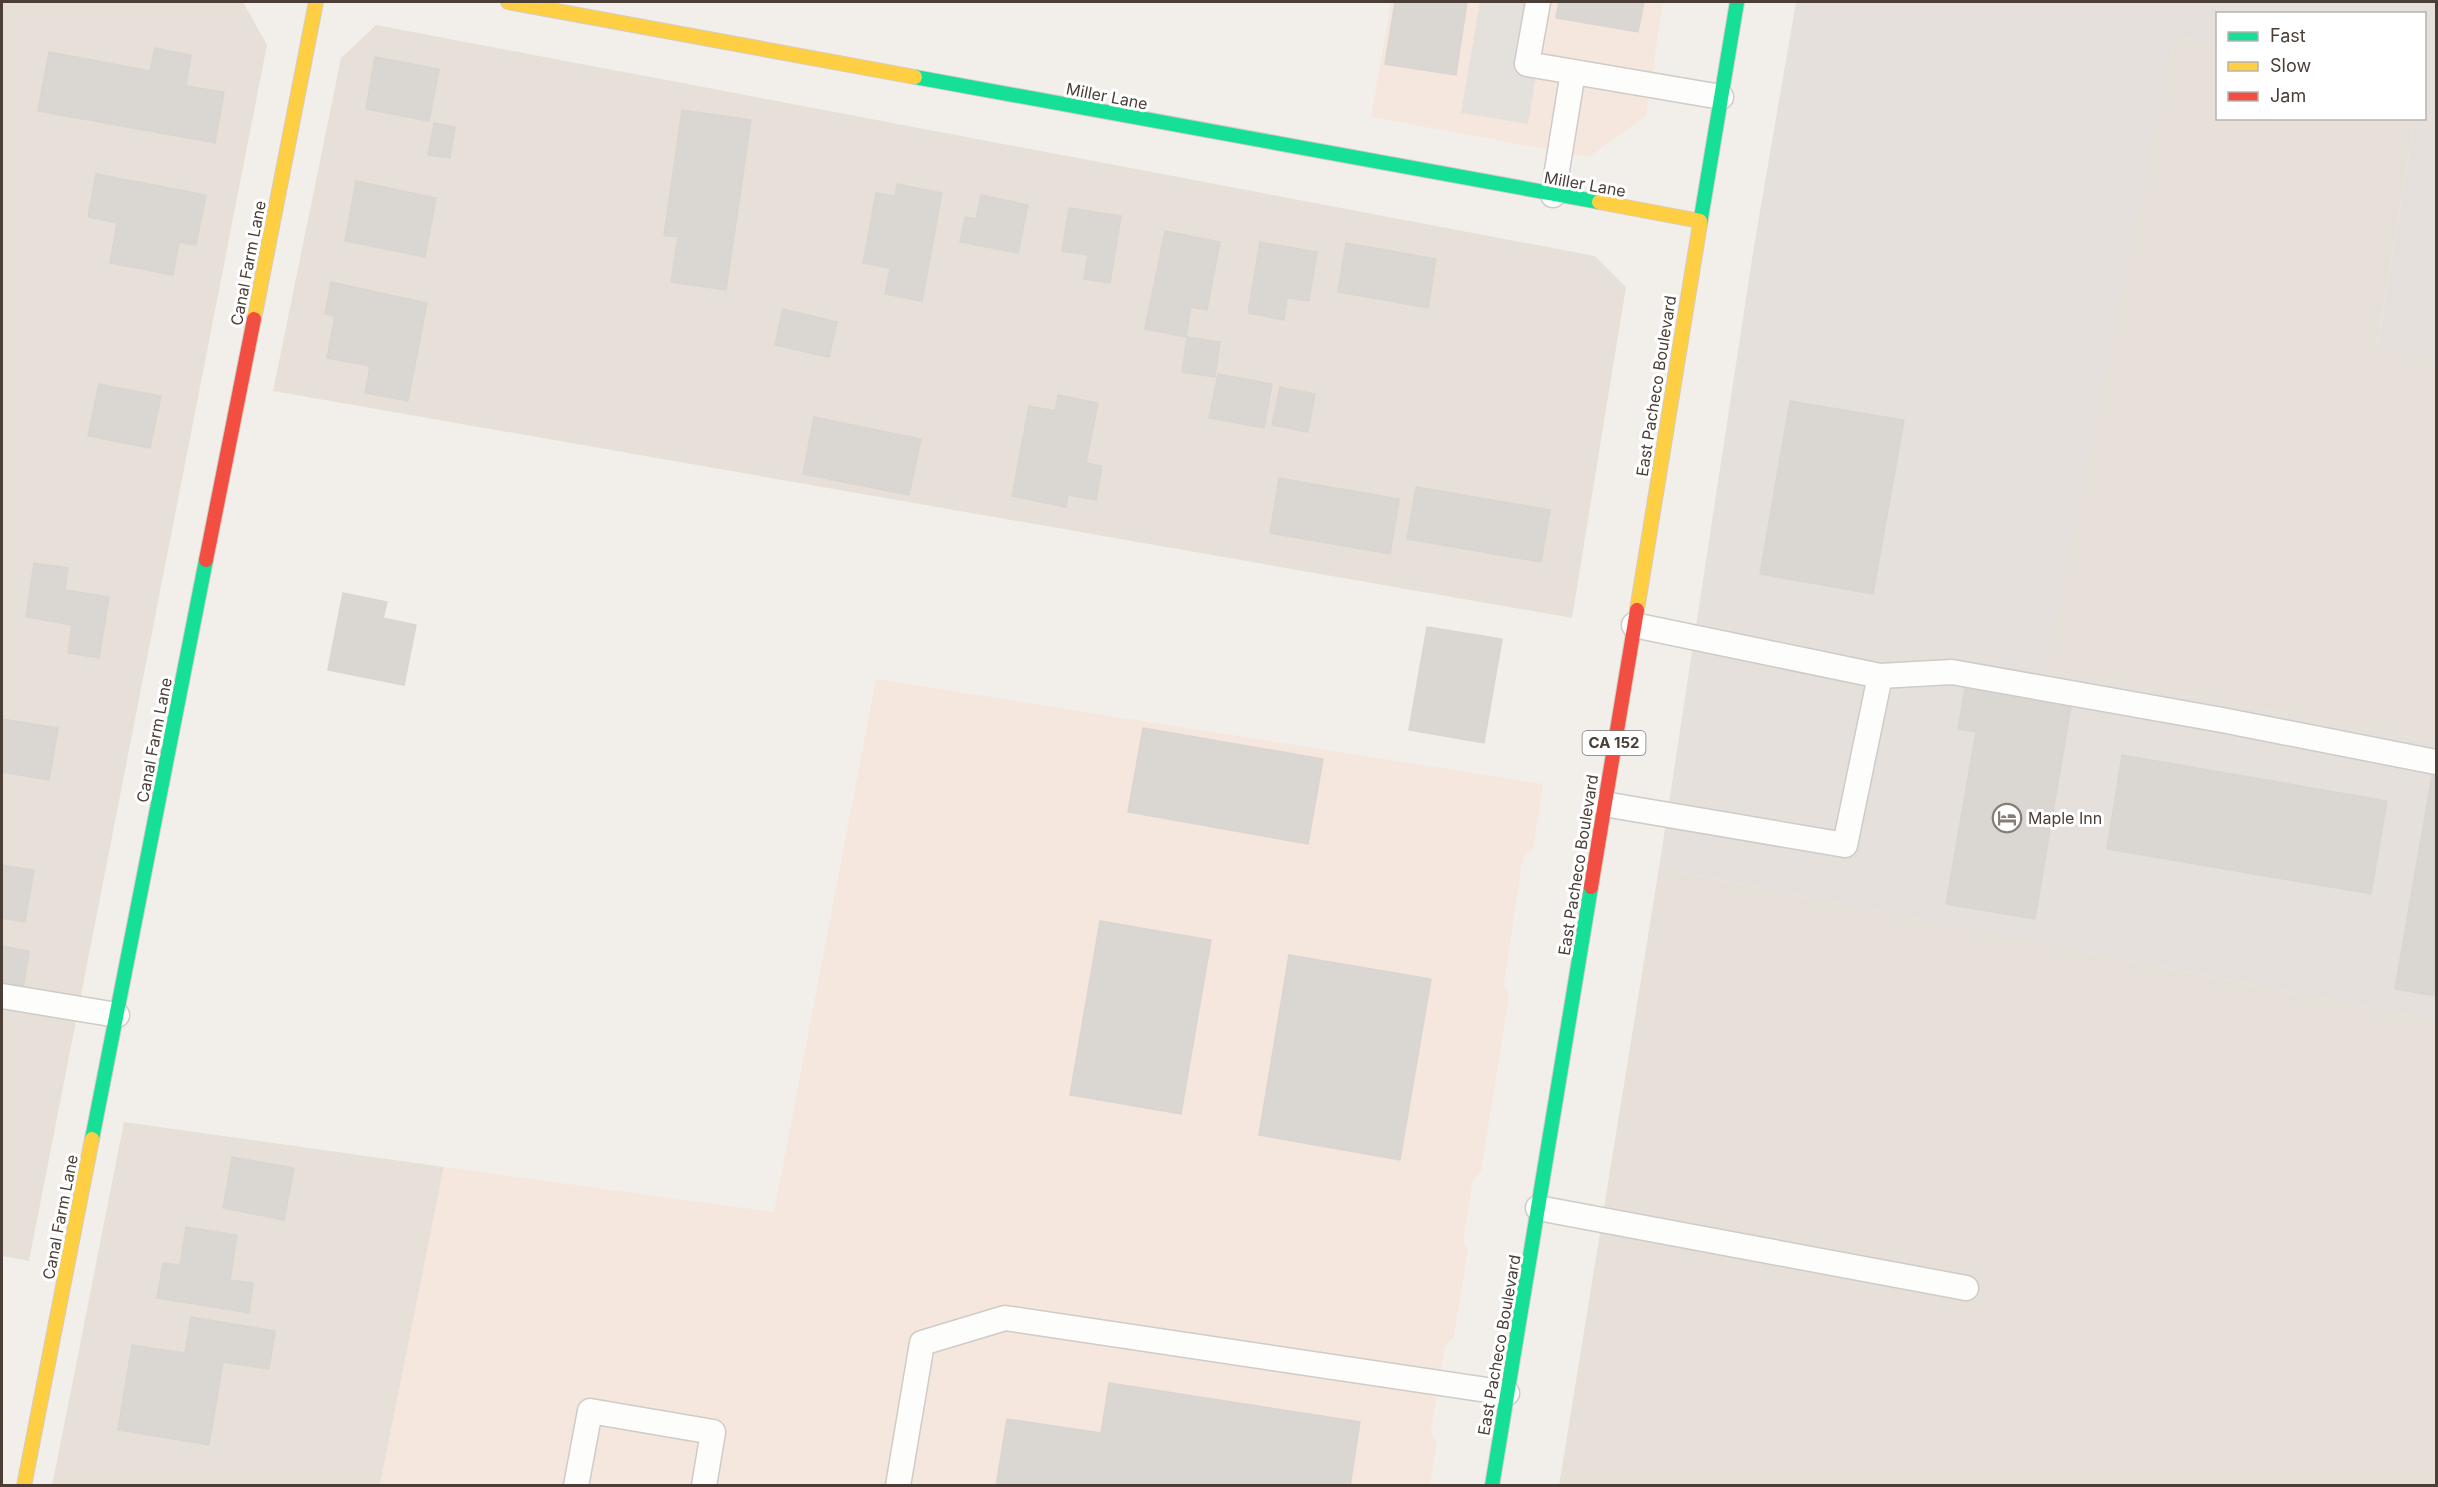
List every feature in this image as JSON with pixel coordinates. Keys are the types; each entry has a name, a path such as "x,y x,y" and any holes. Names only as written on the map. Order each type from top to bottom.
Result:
{"main road":[{"name":"Canal Farm Lane","path":"24,1485 316,2"},
{"name":"Miller Lane","path":"508,2 1700,221"},
{"name":"East Pacheco Boulevard","path":"1492,1485 1737,2"}],"lane":[{"path":"1538,2 1527,64 1721,97"},
{"path":"1552,195 1573,72"},
{"path":"1634,625 1880,676 1952,672 2210,718 2436,762"},
{"path":"1604,804 1845,845 1880,676"},
{"path":"2,996 117,1015"},
{"path":"1538,1208 1966,1288"},
{"path":"898,1485 922,1343 1005,1317 1507,1393"},
{"path":"576,1485 590,1411 713,1432 704,1485"}],"shaded area":[{"path":"2,2 243,2 267,45 29,1261 2,1256"},
{"path":"1391,2 1663,2 1646,116 1589,157 1371,117"},
{"path":"1480,2 1548,2 1528,124 1461,113"},
{"path":"1796,2 2436,2 2436,358 2377,347 2415,120 2426,120 2426,12 2216,12 2216,45 2175,36 2046,670 2436,742 2436,1021 1659,868 1754,246"},
{"path":"376,25 1595,256 1626,287 1572,618 273,391 341,58"},
{"path":"2175,36 2216,45 2216,120 2415,120 2377,346 2436,358 2436,742 2045,670"},
{"path":"876,679 1543,784 1533,848 1523,857 1504,983 1509,997 1481,1172 1473,1180 1463,1242 1468,1251 1454,1336 1445,1347 1431,1431 1437,1444 1430,1485 380,1486 444,1167 774,1212"},
{"path":"1659,868 2436,1021 2436,1485 1559,1486"},
{"path":"124,1122 444,1167 380,1485 52,1486"}],"building":[{"path":"1395,2 1467,2 1456,75 1385,64"},
{"path":"1559,2 1644,2 1638,32 1556,18"},
{"path":"155,48 191,55 186,86 224,92 215,143 38,111 49,52 150,71"},
{"path":"375,57 439,69 429,121 366,109"},
{"path":"682,110 751,120 726,290 671,282 678,237 664,235"},
{"path":"434,123 455,127 450,158 428,155"},
{"path":"96,174 206,195 196,245 179,242 173,275 110,263 117,223 88,217"},
{"path":"356,181 436,198 425,257 345,241"},
{"path":"897,184 942,193 922,301 885,294 890,268 863,263 876,193 895,196"},
{"path":"981,195 1028,205 1018,253 960,242 965,217 976,219"},
{"path":"1069,208 1121,216 1110,283 1084,279 1088,255 1062,251"},
{"path":"1165,231 1220,242 1207,310 1191,307 1186,337 1145,329"},
{"path":"1260,242 1317,252 1309,301 1287,298 1284,320 1248,313"},
{"path":"1346,243 1436,259 1428,308 1338,292"},
{"path":"331,282 427,303 408,401 365,393 370,366 327,358 335,316 325,314"},
{"path":"783,309 837,322 829,357 775,345"},
{"path":"1187,337 1220,342 1215,377 1182,372"},
{"path":"1218,374 1272,384 1264,428 1209,418"},
{"path":"99,384 161,396 150,448 88,436"},
{"path":"1280,387 1315,394 1308,432 1272,425"},
{"path":"1058,395 1098,403 1086,463 1102,466 1096,500 1068,495 1066,507 1012,496 1029,406 1055,411"},
{"path":"1790,401 1904,420 1873,594 1760,574"},
{"path":"814,417 921,439 909,495 803,474"},
{"path":"1279,478 1399,499 1390,554 1270,533"},
{"path":"1416,487 1550,510 1541,562 1407,539"},
{"path":"34,563 68,568 65,590 109,597 99,658 68,653 72,625 26,617"},
{"path":"343,593 387,602 383,618 416,625 404,685 328,670"},
{"path":"1427,627 1502,639 1484,743 1409,730"},
{"name":"Maple Inn","path":"1966,682 2072,700 2035,919 1946,904 1976,732 1958,729"},
{"path":"2,719 58,728 49,780 2,772"},
{"path":"1143,728 1323,759 1308,844 1128,812"},
{"path":"2122,755 2387,801 2371,894 2107,849"},
{"path":"2432,776 2436,777 2436,996 2395,989"},
{"path":"2,865 34,870 25,922 2,918"},
{"path":"1100,921 1211,940 1181,1114 1070,1095"},
{"path":"2,946 29,951 23,989 2,986"},
{"path":"1289,955 1431,979 1400,1160 1259,1135"},
{"path":"232,1157 294,1168 284,1220 223,1208"},
{"path":"186,1227 237,1235 230,1280 253,1283 249,1313 157,1298 163,1263 180,1265"},
{"path":"191,1317 275,1331 269,1369 223,1362 209,1445 118,1430 132,1345 185,1353"},
{"path":"1109,1383 1360,1422 1350,1486 996,1486 1007,1419 1101,1433"}],"traffic: fast":[{"path":"1700,224 1737,2"},
{"path":"915,77 1599,202"},
{"path":"92,1139 206,560"},
{"path":"1492,1486 1591,887"}],"traffic: slow":[{"path":"254,319 316,2"},
{"path":"508,2 915,77"},
{"path":"1599,202 1700,221"},
{"path":"1637,610 1700,224"},
{"path":"24,1486 92,1139"}],"traffic: jam":[{"path":"206,560 254,319"},
{"path":"1591,887 1637,610"}],"place":[{"name":"Maple Inn","path":"2007,818"}]}
